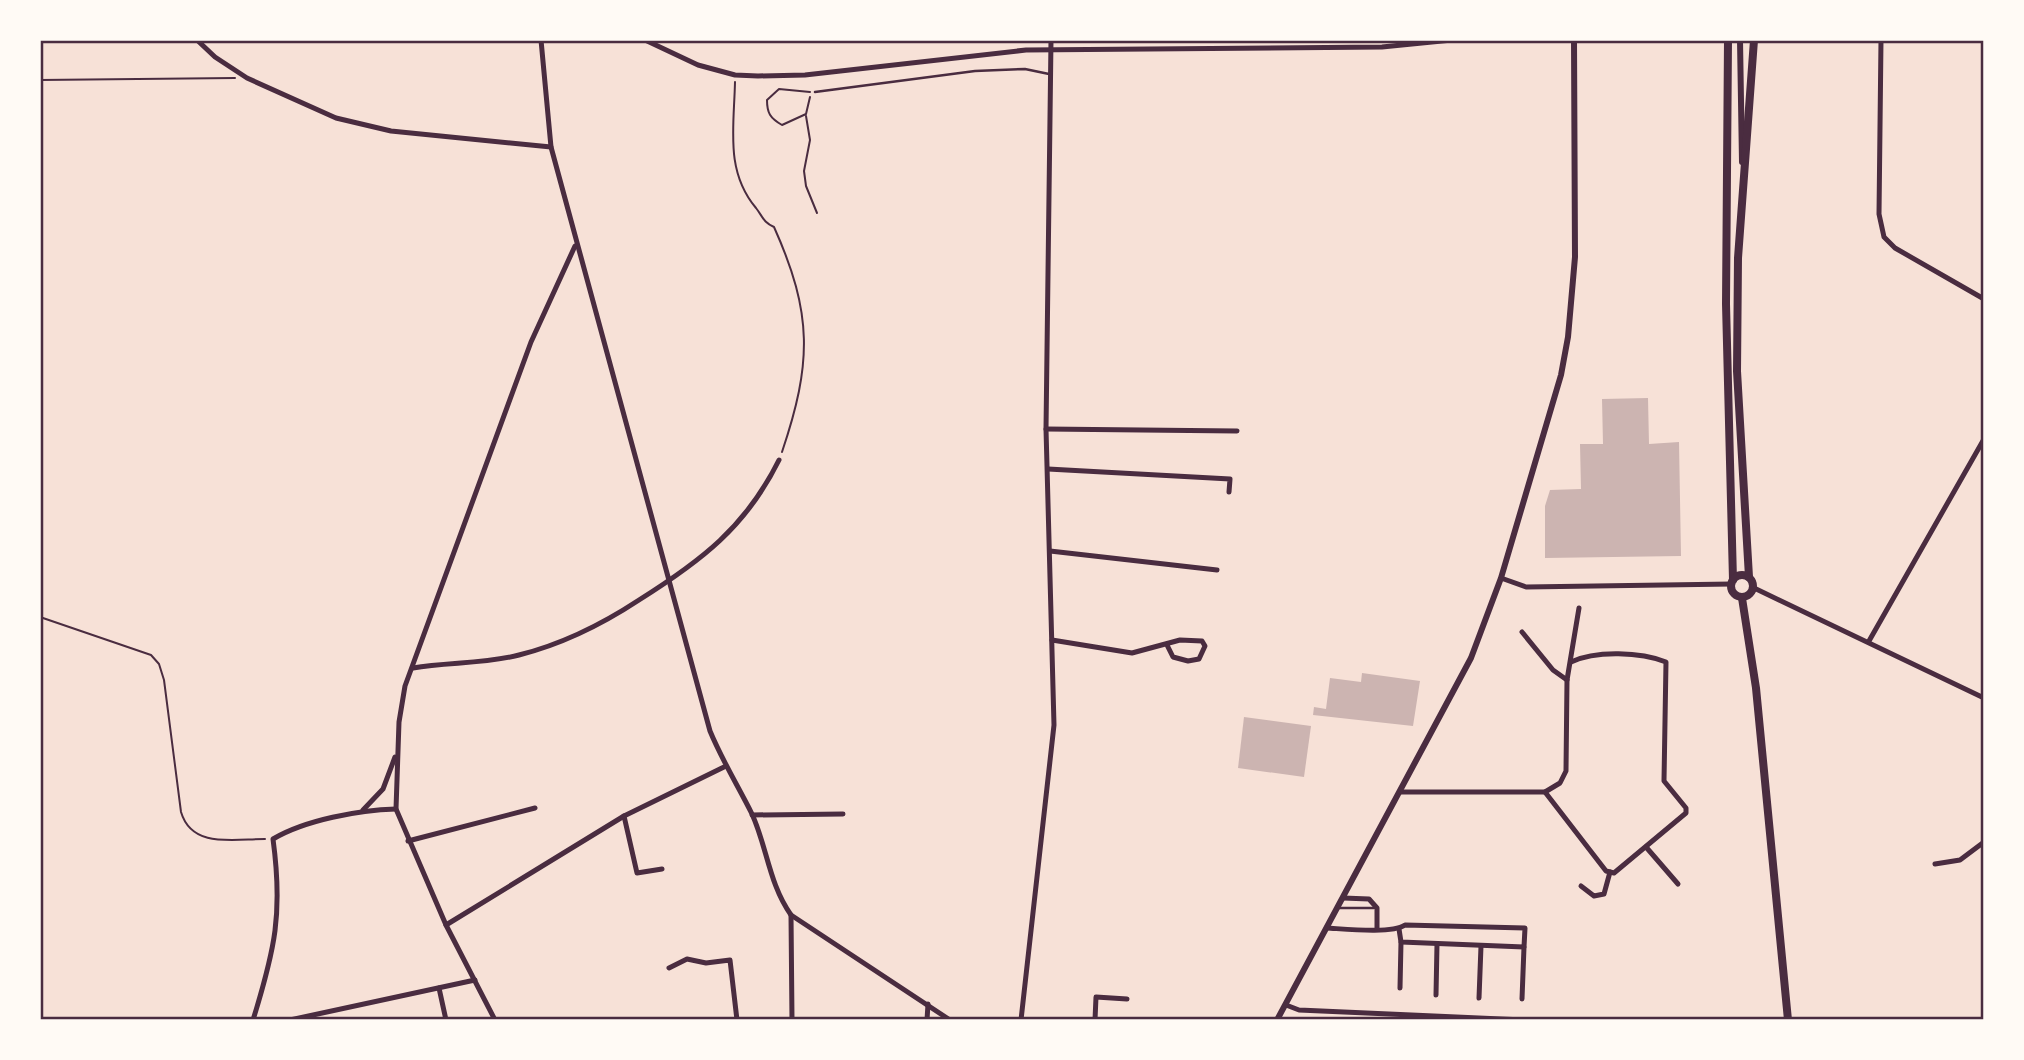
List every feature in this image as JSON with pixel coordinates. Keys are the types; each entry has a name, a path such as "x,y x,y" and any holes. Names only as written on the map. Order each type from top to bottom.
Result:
{"main road":[{"path":"1728,40 1726,304 1732,591 1742,598 1748,597 1752,587 1749,577 1737,371 1742,178 1754,40"},
{"path":"1732,582 1737,576 1749,577"},
{"path":"1742,598 1756,688 1788,1020"}],"street":[{"path":"197,40 215,58 247,78 336,118 366,127 551,147"},
{"path":"541,40 551,147 575,246 710,731 724,767 752,814 776,889 791,915 950,1020"},
{"path":"645,40 698,65 736,75 805,75 1051,50 1382,47 1452,40"},
{"path":"1021,1020 1054,725 1046,429 1051,40"},
{"path":"1277,1020 1471,658 1501,578 1561,375 1569,337 1575,257 1574,40"},
{"path":"1740,40 1742,178"},
{"path":"1881,40 1879,214 1884,237 1895,248 1984,299"},
{"path":"495,1020 446,925 396,809 397,751 402,699 531,342 575,246"},
{"path":"1046,429 1237,431"},
{"path":"1869,641 1984,439"},
{"path":"413,668 521,655 582,634 669,583 717,545 747,514 779,460"},
{"path":"1048,469 1230,479 1229,492"},
{"path":"1050,551 1217,570"},
{"path":"1501,578 1527,587 1732,582"},
{"path":"1752,587 1984,698"},
{"path":"1400,792 1545,792 1560,783 1566,771 1567,680 1579,608"},
{"path":"1522,632 1553,670 1567,680"},
{"path":"1052,640 1132,653 1185,639 1202,641 1205,646 1199,659 1188,661 1173,657 1167,645"},
{"path":"1571,662 1584,656 1651,656 1666,662 1664,781 1686,808 1686,813 1614,873 1610,872"},
{"path":"363,810 383,789 397,751"},
{"path":"446,925 624,816 724,767"},
{"path":"1545,792 1610,872"},
{"path":"408,841 535,808"},
{"path":"253,1020 279,917 279,885 273,839 289,830 363,810 396,809"},
{"path":"752,814 844,814"},
{"path":"624,816 637,873 662,869"},
{"path":"1935,863 1960,860 1984,842"},
{"path":"1646,847 1678,884"},
{"path":"1581,886 1594,896 1604,894 1610,872"},
{"path":"1343,898 1369,899 1377,908 1377,928"},
{"path":"791,915 792,1020"},
{"path":"1327,928 1399,929 1405,925 1525,928 1522,999"},
{"path":"1399,929 1400,988"},
{"path":"1401,942 1524,947"},
{"path":"1436,995 1437,944"},
{"path":"1479,998 1481,946"},
{"path":"669,968 687,959 706,963 730,960 737,1020"},
{"path":"290,1020 475,980"},
{"path":"439,988 446,1020"},
{"path":"1095,1020 1096,997 1126,999"},
{"path":"927,1020 928,1004"},
{"path":"1286,1005 1299,1010 1376,1016 1524,1020"},
{"path":"341,1011 342,1020"}],"lane":[{"path":"813,92 975,71 1025,69 1049,74"},
{"path":"1338,908 1377,908"}],"path":[{"path":"736,75 732,159 737,179 764,222 774,227 777,233 806,334 798,404 779,460"},
{"path":"40,80 247,78"},
{"path":"806,114 782,125 771,118 767,100 779,89 813,92 806,114 810,140 804,171 806,186 817,213"},
{"path":"40,617 139,648 152,655 159,664 164,680 181,812 192,833 212,839 273,839"}],"building":[{"path":"1648,398 1649,444 1679,442 1681,556 1545,558 1545,506 1550,490 1581,489 1580,444 1603,444 1602,399"},
{"path":"1362,673 1420,681 1413,726 1313,715 1314,707 1326,709 1330,678 1361,682"},
{"path":"1244,717 1311,726 1304,777 1238,768"}]}
